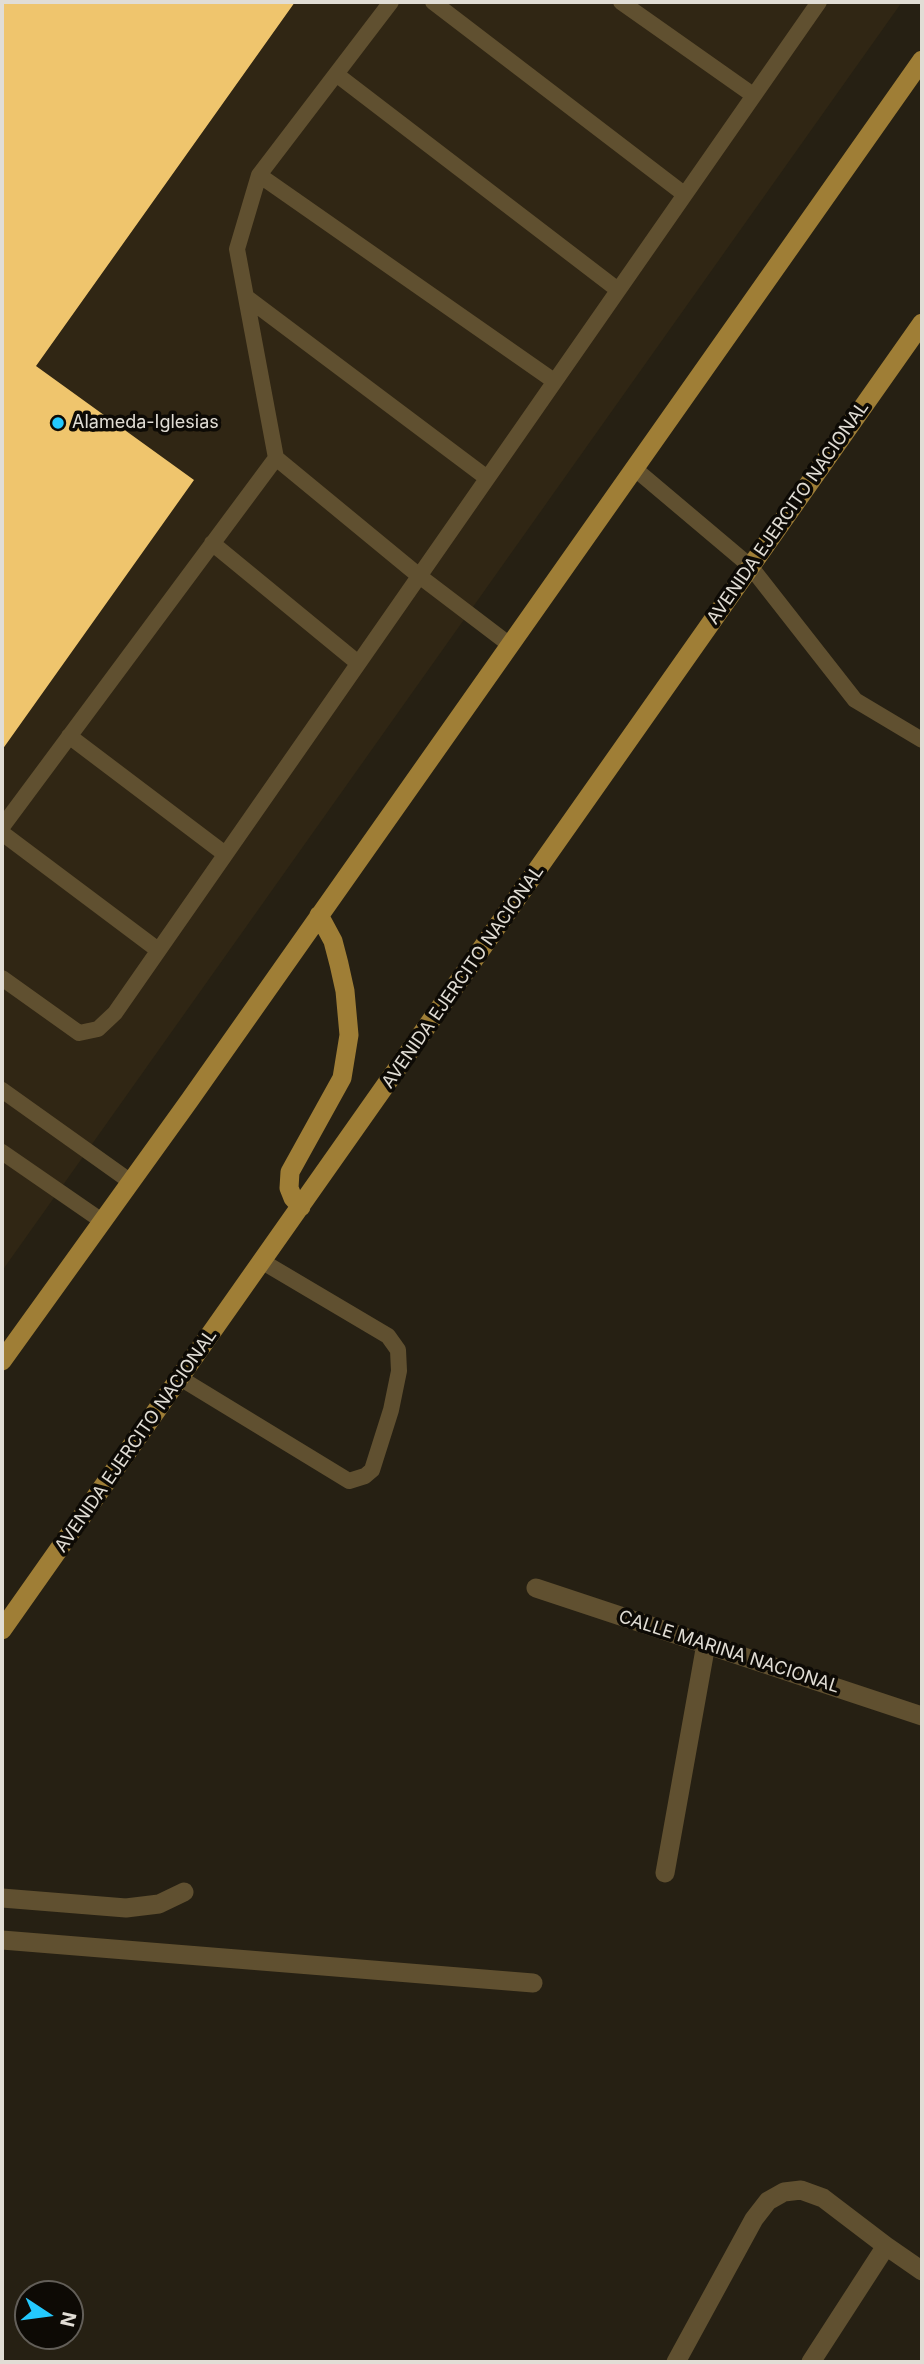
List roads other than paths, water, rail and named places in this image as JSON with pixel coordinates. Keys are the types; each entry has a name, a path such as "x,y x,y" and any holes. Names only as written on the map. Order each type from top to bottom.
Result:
{"main road":[{"path":"2,1361 922,60"},
{"name":"AVENIDA EJERCITO NACIONAL","path":"2,1630 922,323"},
{"path":"301,1208 292,1198 289,1188 290,1172 342,1078 349,1035 345,991 339,964 332,941 319,915"}],"street":[{"name":"CALLE MARINA NACIONAL","path":"536,1588 922,1716"},
{"path":"665,1873 706,1644"},
{"path":"2,1898 126,1908 159,1904 184,1892"},
{"path":"2,1940 533,1983"},
{"path":"676,2362 754,2219 768,2202 784,2192 801,2190 823,2198 922,2271"},
{"path":"811,2362 886,2246"}],"lane":[{"path":"391,2 259,175 237,249 276,458 418,575 510,645"},
{"path":"433,2 684,194"},
{"path":"621,2 753,95"},
{"path":"2,978 79,1033 98,1030 114,1013 819,2"},
{"path":"336,74 618,290"},
{"path":"259,175 554,381"},
{"path":"246,297 487,478"},
{"path":"2,827 276,458"},
{"path":"635,469 750,566 855,700 922,740"},
{"path":"212,543 358,663"},
{"path":"69,736 225,854"},
{"path":"2,833 158,950"},
{"path":"2,1090 131,1182"},
{"path":"2,1152 102,1221"},
{"path":"180,1378 349,1481 365,1476 372,1470 391,1410 399,1371 397,1350 388,1336 262,1262"}],"place":[{"name":"Alameda-Iglesias","path":"58,423"}]}
